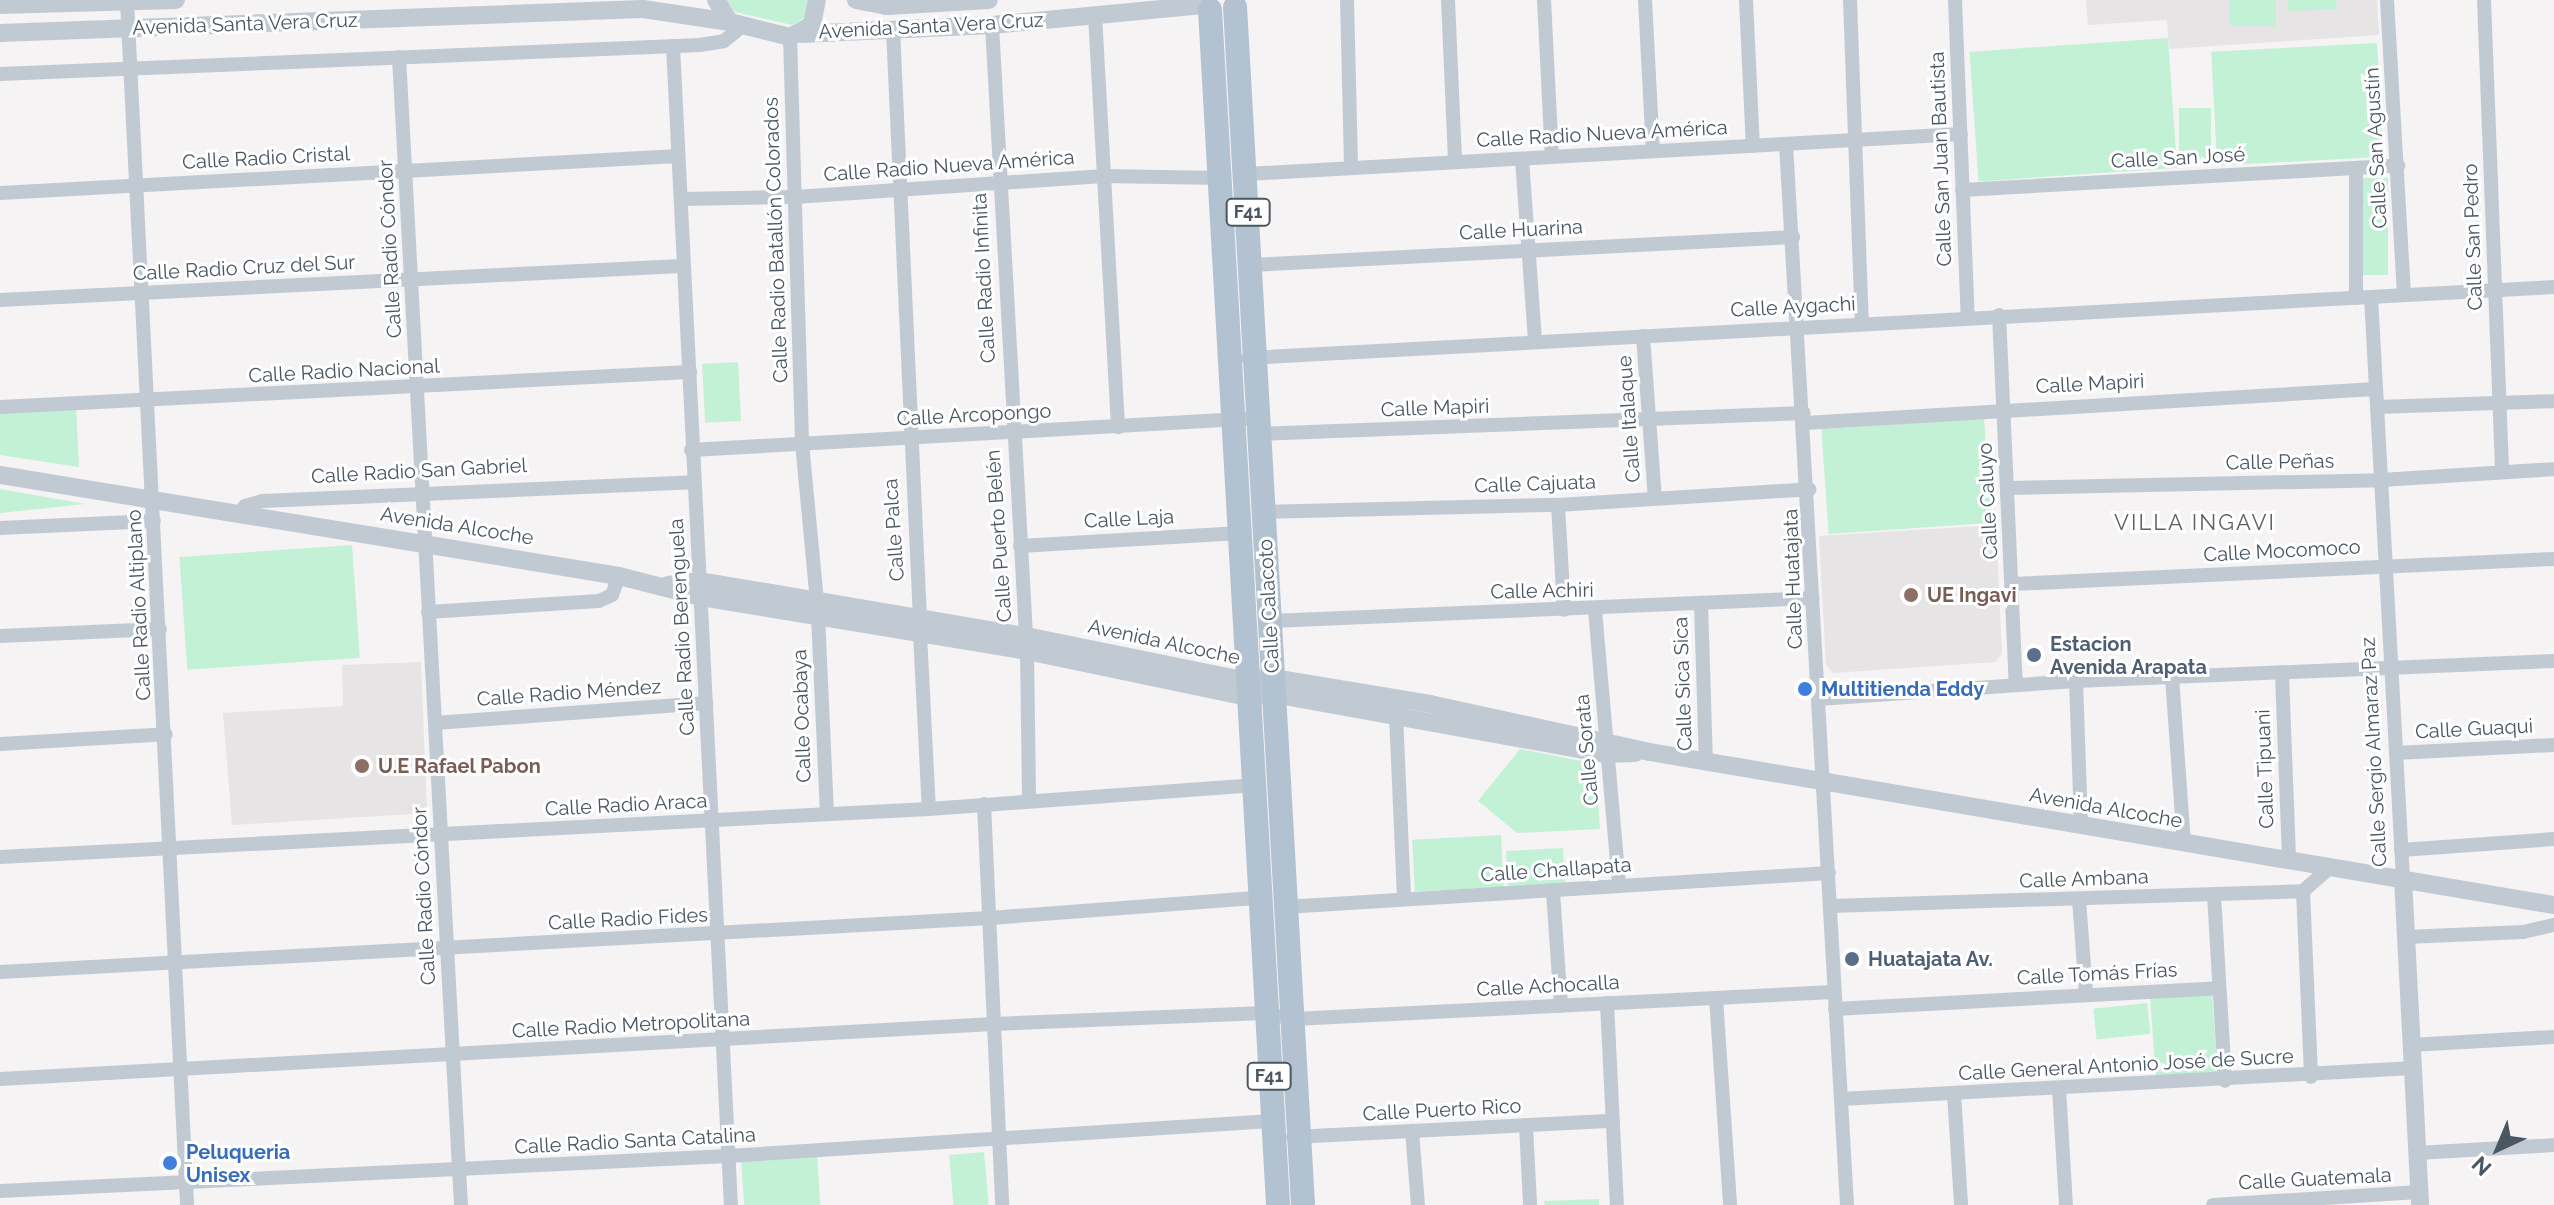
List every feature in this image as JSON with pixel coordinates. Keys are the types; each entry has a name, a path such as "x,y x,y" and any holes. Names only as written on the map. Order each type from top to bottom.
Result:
{"main road":[{"path":"1205,5 1241,2"},
{"name":"Calle Calacoto","path":"1241,2 1256,357 1241,533 1258,898 1278,1205"},
{"name":"Calle Calacoto","path":"1205,5 1231,359 1250,424 1263,512 1303,1205"}],"street":[{"name":"Avenida Santa Vera Cruz","path":"0,5 44,1 173,0"},
{"path":"0,74 673,46 724,41 737,24 716,0"},
{"path":"796,35 818,14 817,0"},
{"name":"Avenida Santa Vera Cruz","path":"856,0 977,0"},
{"path":"1347,0 1351,168"},
{"path":"1448,0 1455,162"},
{"path":"1544,0 1552,157"},
{"path":"1645,0 1653,151"},
{"path":"1746,0 1753,146"},
{"path":"1850,0 1862,324"},
{"name":"Calle San Juan Bautista","path":"1955,0 1968,317"},
{"name":"Calle San Agustín","path":"2387,0 2404,295"},
{"name":"Calle San Pedro","path":"2484,0 2502,472"},
{"name":"Calle Radio Altiplano","path":"127,2 128,68 172,849 187,1205"},
{"name":"Avenida Santa Vera Cruz","path":"0,33 643,9 796,35 992,25 1205,5"},
{"path":"1095,15 1118,427"},
{"name":"Calle Radio Infinita","path":"992,25 1011,433"},
{"name":"Calle Palca","path":"893,29 908,439 929,809"},
{"name":"Calle Radio Batallón Colorados","path":"796,35 795,197 802,443"},
{"name":"Calle Radio Berenguela","path":"673,46 681,199 681,266 690,372 691,450 701,589 710,821 721,933 731,1205"},
{"name":"Calle Radio Cóndor","path":"399,57 429,543 428,612 461,1205"},
{"name":"Calle Radio Nueva América","path":"1246,174 1961,134"},
{"name":"Calle Huatajata","path":"1786,144 1796,325 1805,418 1833,992 1847,1205"},
{"name":"Calle Radio Cristal","path":"0,193 678,156"},
{"path":"1522,159 1532,250 1535,342"},
{"name":"Calle San José","path":"1962,190 2398,166"},
{"name":"Calle San Agustín","path":"2356,168 2363,297"},
{"name":"Calle Radio Nueva América","path":"681,199 795,197 897,187 1104,176 1220,178"},
{"name":"Calle Huarina","path":"1251,265 1793,237"},
{"name":"Calle Radio Cruz del Sur","path":"0,300 681,266"},
{"name":"Calle Aygachi","path":"1231,359 1796,325 2554,287"},
{"name":"Calle Sergio Almaraz Paz","path":"2363,297 2376,389 2419,1199"},
{"name":"Calle Caluyo","path":"1999,315 2016,685"},
{"name":"Calle Italaque","path":"1643,336 1655,498"},
{"name":"Calle Radio Nacional","path":"0,407 690,372"},
{"name":"Calle Mapiri","path":"1250,424 1805,418 2376,389"},
{"path":"2377,407 2554,401"},
{"name":"Calle Arcopongo","path":"691,450 1118,427 1250,424"},
{"name":"Calle Puerto Belén","path":"1011,433 1026,644 1029,800"},
{"name":"Calle Ocabaya","path":"802,443 817,608 827,814"},
{"name":"Calle Peñas","path":"2007,488 2381,480 2554,469"},
{"path":"0,475 238,515"},
{"name":"Calle Radio San Gabriel","path":"238,515 245,506 263,501 694,482"},
{"name":"Calle Cajuata","path":"1263,512 1558,505 1809,489"},
{"path":"1558,505 1564,610"},
{"name":"Avenida Alcoche","path":"238,515 429,543 817,608 1026,644 1248,689 1273,686 1606,746"},
{"path":"0,528 154,521"},
{"name":"Calle Laja","path":"1020,546 1241,533"},
{"name":"Calle Mocomoco","path":"2013,584 2554,559"},
{"path":"428,612 599,601 612,595 619,576"},
{"name":"Calle Achiri","path":"1271,621 1595,610 1813,598"},
{"name":"Calle Sica Sica","path":"1701,604 1706,762"},
{"name":"Calle Sorata","path":"1595,610 1619,886"},
{"path":"0,636 160,629"},
{"path":"1818,699 2076,681 2282,675 2554,661"},
{"name":"Calle Tipuani","path":"2282,675 2289,861"},
{"path":"2172,677 2184,844"},
{"path":"2076,681 2081,826"},
{"name":"Avenida Alcoche","path":"1273,686 1396,714 1650,752 2554,905"},
{"name":"Calle Radio Méndez","path":"435,723 706,703"},
{"path":"1396,714 1404,899"},
{"path":"0,744 166,734"},
{"name":"Calle Guaqui","path":"2396,753 2554,745"},
{"name":"Calle Radio Araca","path":"0,857 929,809 1253,785"},
{"path":"984,804 996,1139 1002,1205"},
{"path":"2401,850 2554,839"},
{"path":"2311,1077 2303,891 2328,869"},
{"name":"Calle Challapata","path":"1285,907 1829,873"},
{"name":"Calle Ambana","path":"1831,906 2303,891"},
{"path":"1553,892 1561,1006"},
{"path":"2214,895 2225,1081"},
{"name":"Calle Radio Fides","path":"0,972 990,918 1258,898"},
{"path":"2079,899 2086,995"},
{"path":"2405,937 2523,932 2554,925"},
{"name":"Calle Tomás Frías","path":"1835,1009 2218,988"},
{"name":"Calle Achocalla","path":"1265,1013 1294,1019 1833,992"},
{"path":"1716,998 1730,1205"},
{"path":"1607,1003 1617,1205"},
{"name":"Calle Radio Metropolitana","path":"0,1079 180,1066 1265,1013"},
{"path":"2410,1045 2554,1037"},
{"name":"Calle General Antonio José de Sucre","path":"1841,1099 2311,1077 2413,1068"},
{"path":"2059,1088 2066,1205"},
{"path":"1954,1093 1961,1205"},
{"name":"Calle Puerto Rico","path":"1273,1130 1299,1137 1613,1121"},
{"path":"1526,1125 1530,1205"},
{"name":"Calle Radio Santa Catalina","path":"0,1191 728,1156 996,1139 1273,1130"},
{"path":"1412,1131 1418,1205"},
{"path":"2417,1153 2554,1145"},
{"name":"Calle Guatemala","path":"2213,1205 2419,1199"}],"shaded area":[{"path":"2086,0 2377,0 2379,35 2169,49 2167,20 2088,25"},
{"name":"UE Ingavi","path":"1996,525 2002,654 1995,662 1833,673 1826,665 1819,536"},
{"path":"421,662 427,813 232,825 223,713 343,706 342,665"}],"green space":[{"path":"726,0 808,0 805,17 792,25 735,12"},
{"path":"2230,0 2276,0 2276,26 2230,26"},
{"path":"2288,0 2336,0 2337,9 2288,11"},
{"path":"2168,38 2177,168 1979,182 1969,52"},
{"path":"2377,43 2383,157 2217,166 2211,52"},
{"path":"2179,108 2211,108 2211,159 2179,159"},
{"path":"2359,178 2388,178 2388,275 2359,275"},
{"path":"738,362 741,421 705,423 702,364"},
{"path":"76,406 79,467 0,455 0,411"},
{"path":"1984,418 1991,523 1829,534 1821,429"},
{"path":"0,489 85,504 0,513"},
{"path":"352,545 360,658 187,670 179,557"},
{"path":"1520,749 1596,764 1600,829 1517,833 1478,801"},
{"path":"1501,835 1504,887 1415,892 1412,840"},
{"path":"1563,848 1565,885 1508,888 1506,851"},
{"path":"2212,993 2218,1073 2156,1077 2150,997"},
{"path":"2147,1003 2150,1034 2097,1039 2093,1009"},
{"path":"984,1152 989,1205 954,1205 949,1155"},
{"path":"817,1156 820,1205 744,1205 741,1161"},
{"path":"1599,1199 1599,1205 1545,1205 1544,1201"}],"place":[{"name":"UE Ingavi","path":"1911,595"},
{"name":"Estacion Avenida Arapata","path":"2034,655"},
{"name":"Multitienda Eddy","path":"1805,689"},
{"name":"U.E Rafael Pabon","path":"362,766"},
{"name":"Huatajata Av.","path":"1852,959"},
{"name":"Peluqueria Unisex","path":"170,1163"}],"district":[{"name":"VILLA INGAVI","path":"2195,523"}]}
